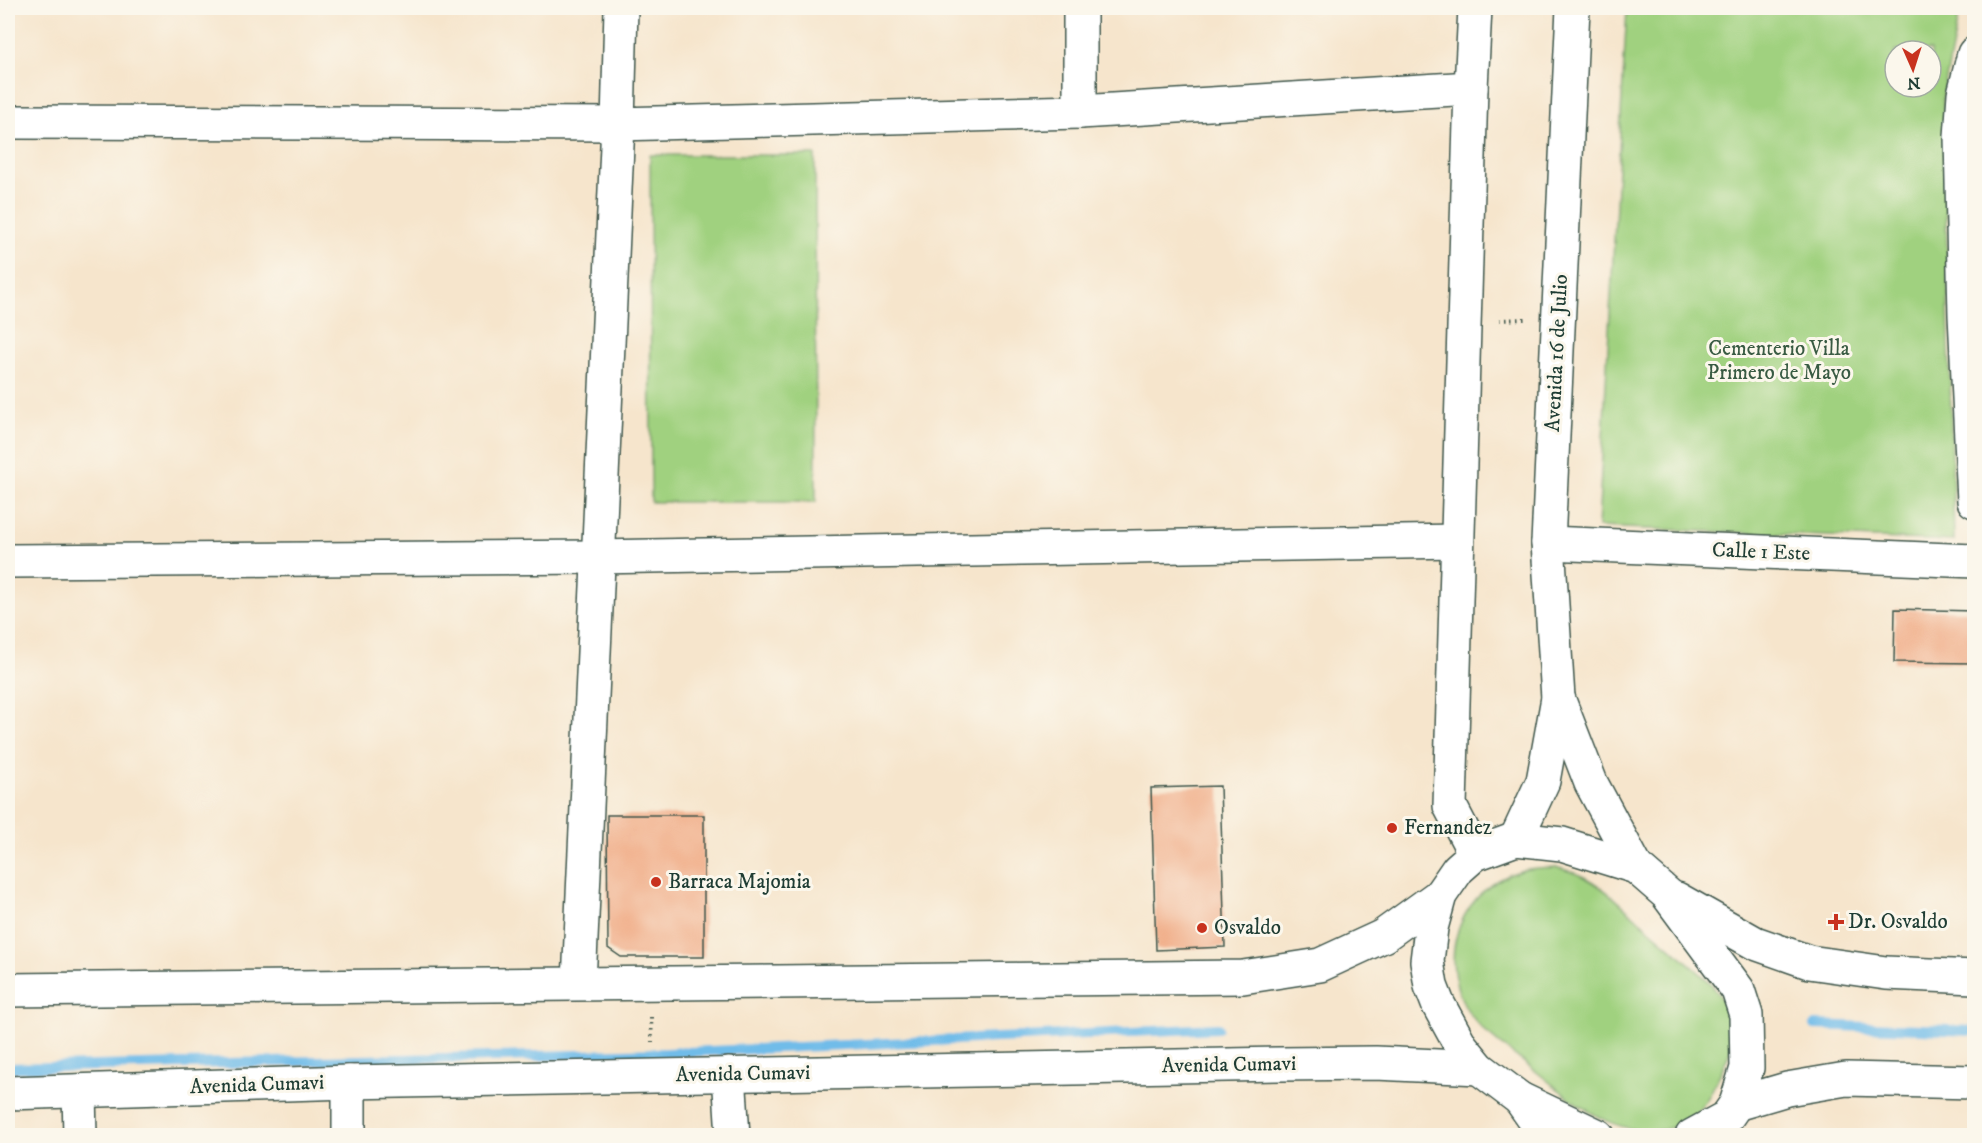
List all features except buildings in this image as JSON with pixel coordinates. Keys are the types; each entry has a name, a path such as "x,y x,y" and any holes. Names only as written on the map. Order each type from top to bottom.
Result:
{"street":[{"path":"579,983 618,124 621,8"},
{"path":"1080,8 1080,112"},
{"path":"1475,8 1450,806 1475,854"},
{"name":"Avenida 16 de Julio","path":"1516,839 1543,781 1558,698 1548,543 1573,8"},
{"path":"1974,54 1964,94 1961,137 1970,315 1974,501"},
{"path":"8,122 618,124 1080,112 1471,88"},
{"path":"8,561 597,557 1457,541"},
{"name":"Calle 1 Este","path":"1548,543 1974,561"},
{"name":"Avenida 16 de Julio","path":"1558,698 1591,783 1635,867"},
{"path":"1598,1136 1520,1099 1479,1068 1461,1046 1438,1004 1431,986 1427,961 1431,928 1440,895 1458,869 1475,854 1516,839 1562,844 1635,867 1667,894 1755,942 1809,962 1886,973 1974,977"},
{"path":"1667,894 1738,990 1746,1015 1747,1068 1729,1119"},
{"path":"8,990 1243,977 1320,965 1383,936 1440,895"},
{"name":"Avenida Cumavi","path":"8,1093 349,1082 1365,1063 1479,1068"},
{"path":"729,1074 733,1136"},
{"path":"1692,1136 1787,1089 1846,1079 1974,1082"},
{"path":"349,1082 349,1136"},
{"path":"80,1091 80,1136"},
{"path":"1520,1099 1546,1136"}],"path":[{"path":"1497,320 1526,319"},
{"path":"651,1012 653,1052"}],"green space":[{"name":"Cementerio Villa Primero de Mayo","path":"1627,8 1962,8 1958,17 1943,95 1954,541 1598,527"},
{"path":"650,155 815,155 816,502 651,502"},
{"path":"1556,867 1583,876 1611,895 1710,983 1729,1013 1735,1037 1727,1059 1703,1105 1690,1118 1674,1127 1653,1131 1638,1130 1598,1117 1571,1099 1498,1042 1479,1025 1465,1006 1453,965 1460,925 1470,907 1483,892 1500,879 1533,868"}],"waterway":[{"path":"1815,1025 1974,1031"},
{"path":"8,1068 667,1053 1218,1028"}],"place":[{"name":"Fernandez","path":"1392,828"},
{"name":"Barraca Majomia","path":"656,882"},
{"name":"Dr. Osvaldo","path":"1836,922"},
{"name":"Osvaldo","path":"1202,928"}]}
